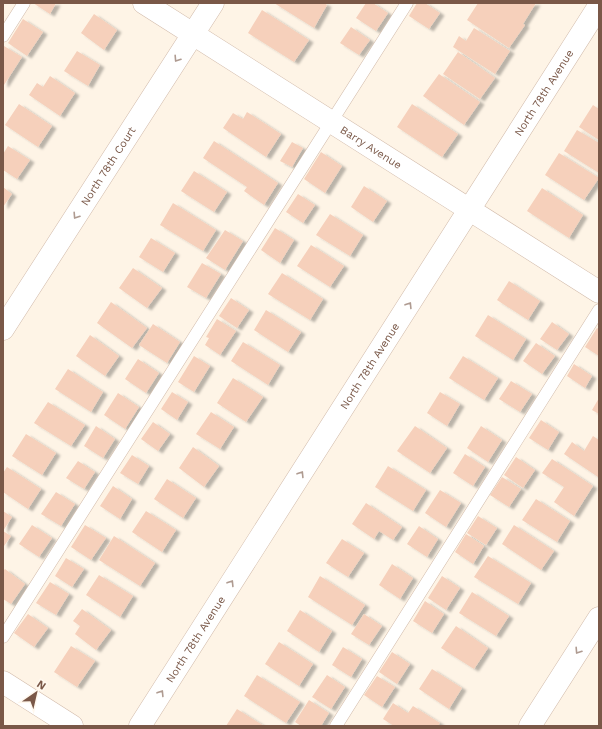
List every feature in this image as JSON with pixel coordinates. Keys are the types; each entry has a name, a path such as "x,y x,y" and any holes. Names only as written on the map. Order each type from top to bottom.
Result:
{"street":[{"name":"Barry Avenue","path":"144,3 599,292"},
{"name":"North 78th Court","path":"3,329 213,3"},
{"name":"North 78th Avenue","path":"140,726 599,6"},
{"path":"530,726 599,618"},
{"path":"3,682 72,726"}],"lane":[{"path":"3,36 24,3"},
{"path":"3,637 407,3"},
{"path":"336,726 599,310"}],"building":[{"path":"33,3 56,3 50,14"},
{"path":"274,3 324,3 327,5 314,28"},
{"path":"366,3 373,3 388,13 376,31 356,18"},
{"path":"417,3 425,3 440,13 429,29 409,16"},
{"path":"478,3 536,3 523,24 525,25 509,48 467,20"},
{"path":"262,10 309,40 294,62 248,33"},
{"path":"94,14 117,30 104,50 81,33"},
{"path":"23,19 43,32 27,56 8,43"},
{"path":"351,27 370,40 359,55 340,43"},
{"path":"474,28 510,51 495,74 453,47 459,36 466,41"},
{"path":"4,46 22,57 4,85 3,48"},
{"path":"77,51 100,65 88,86 64,71"},
{"path":"458,52 495,78 480,99 443,74"},
{"path":"439,74 480,102 464,125 423,96"},
{"path":"50,76 75,93 60,116 29,95 37,83 43,87"},
{"path":"19,104 52,126 38,147 5,125"},
{"path":"412,104 458,134 442,157 397,127"},
{"path":"593,105 599,109 599,140 579,127"},
{"path":"247,112 281,134 266,157 223,128 233,113 243,119"},
{"path":"577,130 599,143 599,173 564,151"},
{"path":"214,141 278,183 264,205 244,191 247,187 203,158"},
{"path":"292,142 303,148 292,167 280,161"},
{"path":"8,146 30,160 17,179 3,170 3,154"},
{"path":"321,152 342,166 325,193 304,179"},
{"path":"559,153 599,178 584,200 545,175"},
{"path":"194,171 227,192 214,212 181,191"},
{"path":"364,186 387,201 373,222 351,207"},
{"path":"3,187 12,194 3,207"},
{"path":"542,188 583,215 569,238 527,211"},
{"path":"298,194 315,205 303,223 286,212"},
{"path":"173,203 216,230 203,251 160,225"},
{"path":"330,214 363,235 350,256 316,235"},
{"path":"275,228 294,240 280,263 261,250"},
{"path":"225,230 243,241 225,270 206,258"},
{"path":"151,238 175,253 163,272 139,257"},
{"path":"311,245 344,266 330,287 297,266"},
{"path":"202,263 221,274 206,298 187,287"},
{"path":"133,268 162,288 147,308 119,288"},
{"path":"282,273 323,299 310,320 268,294"},
{"path":"509,281 540,301 528,320 497,300"},
{"path":"231,298 249,310 237,328 219,316"},
{"path":"111,302 147,328 132,348 97,323"},
{"path":"266,310 301,332 288,352 254,330"},
{"path":"488,315 526,339 513,360 475,336"},
{"path":"217,319 236,331 220,355 205,345 209,338 206,337"},
{"path":"552,322 569,334 557,350 540,339"},
{"path":"153,324 180,342 167,363 139,345"},
{"path":"597,328 599,329 599,356 585,347"},
{"path":"90,335 119,356 105,376 76,356"},
{"path":"243,342 280,365 268,385 231,361"},
{"path":"536,343 555,356 542,374 523,361"},
{"path":"194,356 210,366 194,392 178,382"},
{"path":"463,356 498,378 484,400 449,378"},
{"path":"138,359 159,373 146,393 125,379"},
{"path":"574,364 592,376 585,388 567,376"},
{"path":"68,369 103,392 91,412 55,389"},
{"path":"233,378 263,397 246,422 217,403"},
{"path":"511,381 532,394 520,412 499,399"},
{"path":"172,392 188,402 177,420 161,409"},
{"path":"440,392 460,404 447,426 427,413"},
{"path":"118,393 139,407 125,429 104,415"},
{"path":"599,398 599,414 592,410"},
{"path":"48,402 85,425 71,446 34,423"},
{"path":"211,412 234,427 220,449 196,434"},
{"path":"541,420 559,432 548,450 529,438"},
{"path":"153,422 170,434 158,451 141,439"},
{"path":"96,426 115,439 103,458 84,446"},
{"path":"415,426 447,448 430,473 397,451"},
{"path":"481,426 502,440 488,462 467,448"},
{"path":"26,434 56,453 42,475 12,456"},
{"path":"593,436 599,440 598,477 564,454 572,442 584,451"},
{"path":"193,447 219,466 204,487 179,468"},
{"path":"465,454 485,467 473,486 453,473"},
{"path":"132,455 149,466 138,484 120,473"},
{"path":"516,457 535,470 523,488 504,475"},
{"path":"552,459 593,486 574,516 554,502 564,487 542,473"},
{"path":"78,461 95,472 84,489 66,478"},
{"path":"388,466 426,490 413,511 375,487"},
{"path":"7,467 41,489 28,509 3,492 3,473"},
{"path":"502,477 521,489 509,507 490,495"},
{"path":"167,479 196,498 183,518 154,499"},
{"path":"113,486 132,499 120,519 100,506"},
{"path":"440,490 461,503 446,527 425,513"},
{"path":"56,492 75,504 61,526 41,514"},
{"path":"536,499 570,521 557,542 522,520"},
{"path":"366,503 402,527 393,540 379,531 374,539 352,524"},
{"path":"3,511 12,517 3,531"},
{"path":"146,511 176,530 162,552 132,532"},
{"path":"478,516 497,528 486,545 467,533"},
{"path":"32,525 52,538 39,557 19,544"},
{"path":"85,525 106,538 91,560 71,547"},
{"path":"514,525 554,551 541,570 502,544"},
{"path":"419,526 438,539 427,557 407,544"},
{"path":"3,531 11,536 4,546 3,545"},
{"path":"466,534 484,546 473,564 455,552"},
{"path":"114,536 155,563 140,586 99,560"},
{"path":"342,539 364,553 348,577 326,563"},
{"path":"488,556 531,583 518,604 474,577"},
{"path":"66,558 84,569 72,587 55,576"},
{"path":"392,564 413,578 400,599 379,585"},
{"path":"5,569 25,584 11,604 3,599 3,571"},
{"path":"99,575 133,596 120,617 86,595"},
{"path":"320,576 365,605 352,625 308,597"},
{"path":"442,576 460,588 446,610 428,598"},
{"path":"50,582 69,594 56,615 36,603"},
{"path":"472,592 509,616 496,636 459,613"},
{"path":"425,601 444,614 432,633 413,621"},
{"path":"82,609 111,630 96,650 75,634 80,626 73,621"},
{"path":"300,610 332,631 319,652 287,631"},
{"path":"28,614 48,628 34,647 14,633"},
{"path":"364,614 382,626 369,645 351,634"},
{"path":"456,626 488,648 474,669 441,648"},
{"path":"279,642 313,664 299,686 265,664"},
{"path":"71,646 95,661 77,687 54,672"},
{"path":"343,647 362,659 351,677 332,665"},
{"path":"392,652 410,664 397,684 379,672"},
{"path":"432,669 462,688 449,709 419,689"},
{"path":"257,675 300,702 286,723 244,696"},
{"path":"327,675 345,687 331,709 312,697"},
{"path":"377,676 395,687 382,707 364,695"},
{"path":"309,700 329,713 321,726 301,726 295,722"},
{"path":"393,703 408,713 413,706 440,723 438,726 394,726 383,719"},
{"path":"237,709 264,726 226,726"}]}
